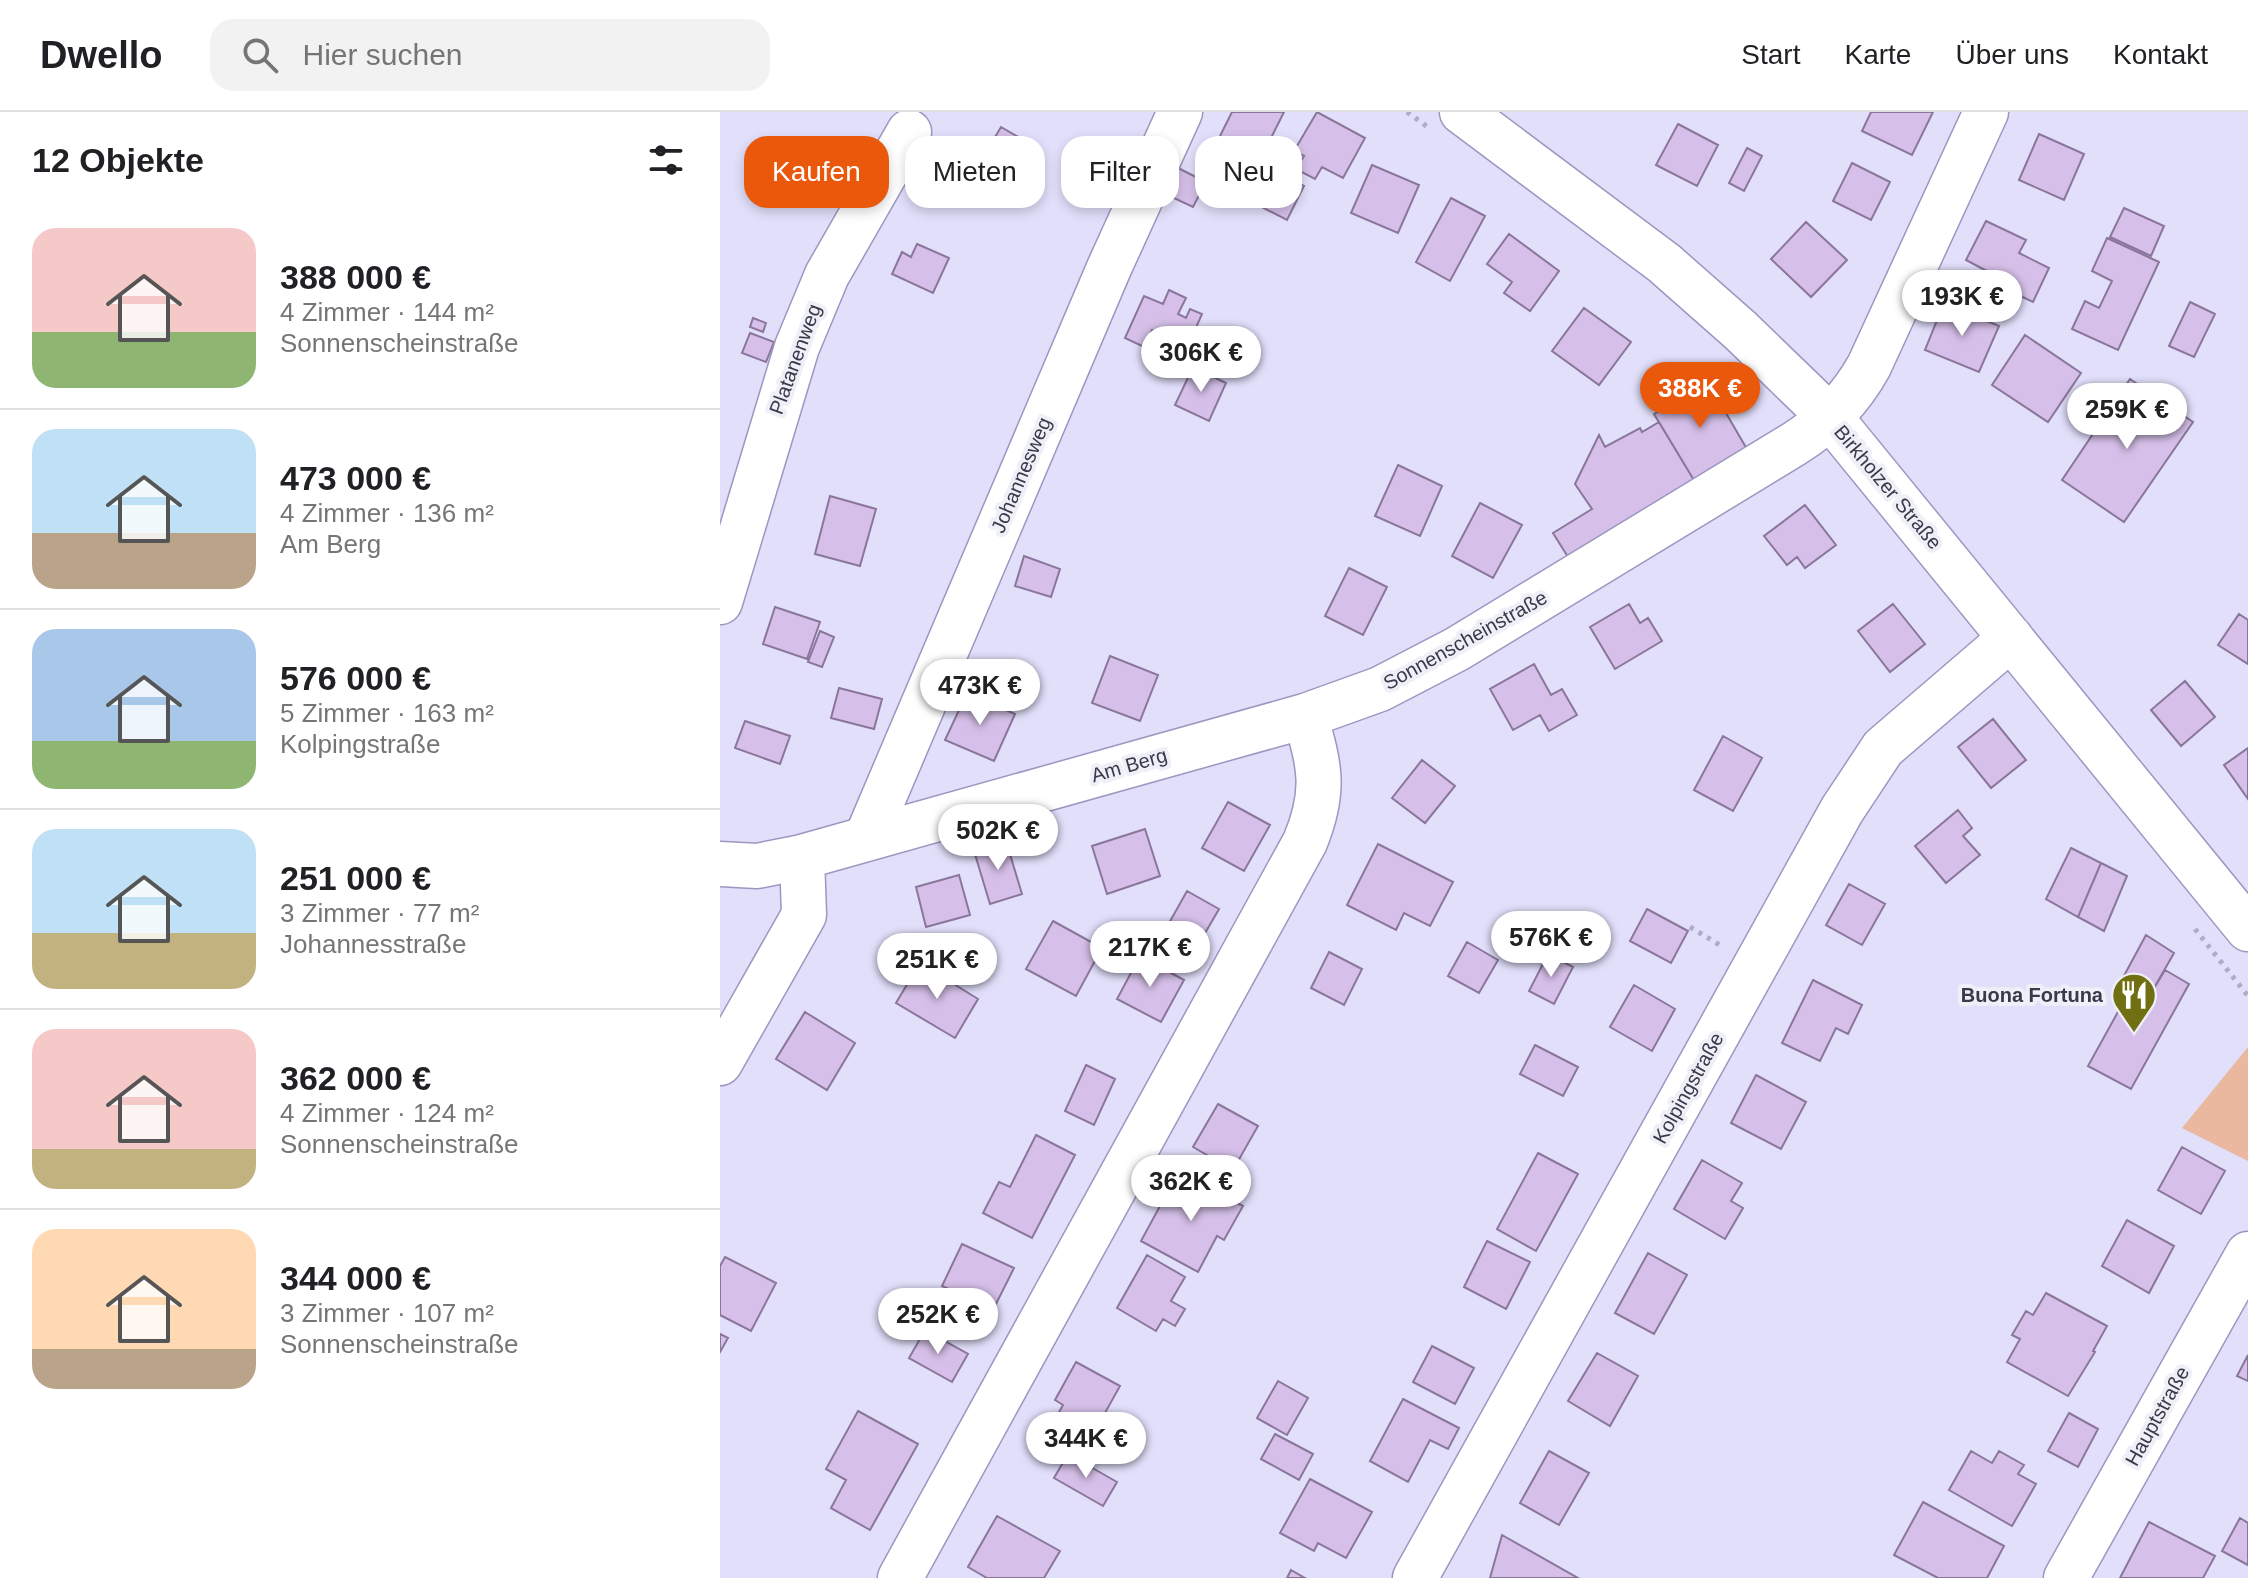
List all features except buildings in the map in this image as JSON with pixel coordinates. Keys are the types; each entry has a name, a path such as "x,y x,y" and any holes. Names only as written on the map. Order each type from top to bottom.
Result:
{"street":[{"name":"Johannesweg","path":"866,839 1109,268 1180,112"},
{"name":"Sonnenscheinstraße","path":"1305,716 1380,689 1457,649 1794,444 1830,417 1853,393 1869,366 1986,112"},
{"name":"Birkholzer Straße","path":"1447,122 1664,263 1740,330 1830,417 2248,929"},
{"name":"Platanenweg","path":"720,602 797,347 827,275 909,132"},
{"name":"Kolpingstraße","path":"1415,1578 1842,810 1883,748 2011,638"},
{"name":"Am Berg","path":"720,864 757,866 802,857 1305,716"},
{"path":"900,1578 1305,842 1320,798 1318,758 1305,716"},
{"path":"720,1063 804,915 802,857"},
{"name":"Hauptstraße","path":"2066,1578 2248,1254"}],"path":[{"path":"1407,112 1447,122"},
{"path":"2189,922 2248,996"},
{"path":"1690,927 1729,951"}],"shaded area":[{"path":"2248,1047 2248,1161 2182,1128"}],"place":[{"name":"Buona Fortuna","path":"2134,1034"}]}
